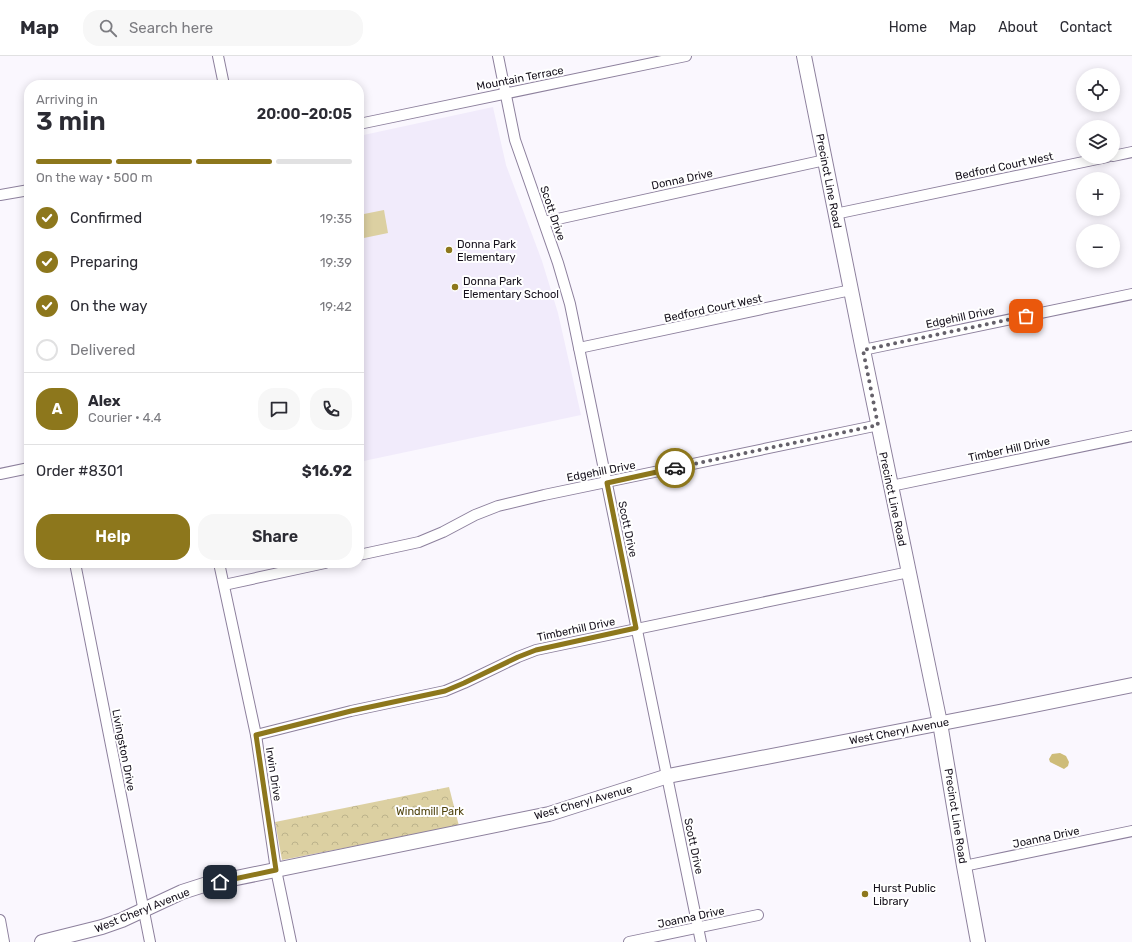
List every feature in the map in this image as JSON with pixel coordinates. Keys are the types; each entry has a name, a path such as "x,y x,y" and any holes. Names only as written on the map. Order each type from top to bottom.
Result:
{"street":[{"path":"218,56 223,80"},
{"name":"Scott Drive","path":"498,56 515,140 558,263 570,304 702,942"},
{"name":"Mountain Terrace","path":"364,123 505,93 630,69 686,56"},
{"name":"Precinct Line Road","path":"804,56 878,425 940,723 978,942"},
{"path":"1120,155 1132,152"},
{"name":"Donna Drive","path":"544,222 825,160"},
{"name":"Bedford Court West","path":"835,214 1076,163"},
{"path":"0,196 24,191"},
{"name":"Bedford Court West","path":"579,348 851,290"},
{"name":"Edgehill Drive","path":"863,350 1132,294"},
{"name":"Edgehill Drive","path":"364,554 419,542 475,515 498,506 878,425"},
{"name":"Timber Hill Drive","path":"891,486 1132,436"},
{"path":"0,474 24,469"},
{"name":"Livingston Drive","path":"76,568 150,942"},
{"name":"Irwin Drive","path":"220,568 256,735 276,870 291,942"},
{"path":"224,585 302,568"},
{"name":"Timberhill Drive","path":"256,735 351,711 445,691 536,650 909,572"},
{"name":"West Cheryl Avenue","path":"42,942 102,927 122,920 182,892 207,884 549,814 668,776 1004,711 1132,684"},
{"name":"Joanna Drive","path":"964,866 1132,831"},
{"name":"Joanna Drive","path":"629,942 758,916"},
{"path":"0,920 4,942"}],"shaded area":[{"name":"Donna Park Elementary School","path":"493,107 506,165 542,261 558,313 581,415 364,461 364,135"},
{"path":"1060,753 1066,756 1069,762 1068,766 1064,769 1050,762 1049,759 1052,754"}],"green space":[{"path":"384,210 388,233 364,238 364,214"},
{"name":"Windmill Park","path":"449,787 459,826 282,860 275,822"}],"way so far":[{"path":"675,468 878,425 863,350 1026,316"}],"place":[{"name":"Donna Park Elementary","path":"449,250"},
{"name":"Donna Park Elementary School","path":"455,287"},
{"name":"Hurst Public Library","path":"865,894"}],"route":[{"path":"220,882 276,870 256,735 351,711 445,691 536,650 636,628 607,483 675,468"}]}
